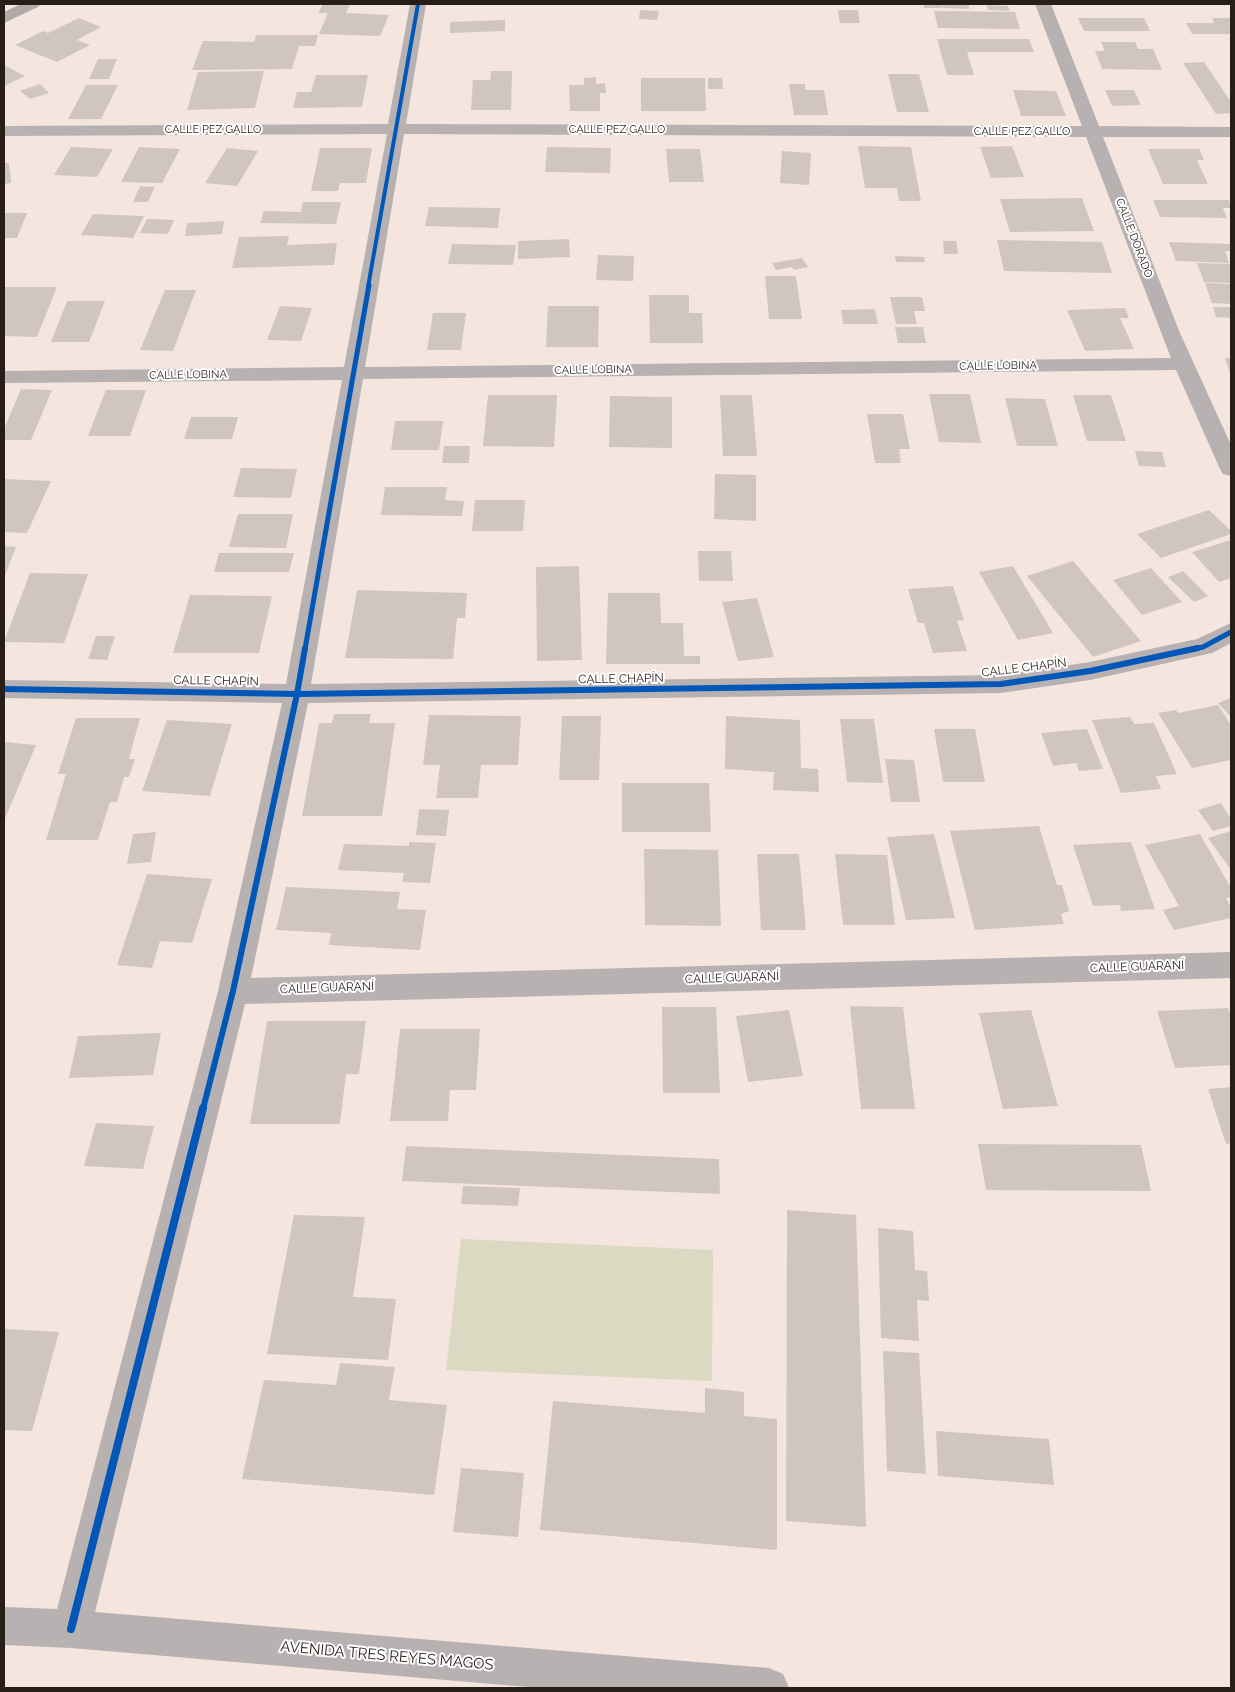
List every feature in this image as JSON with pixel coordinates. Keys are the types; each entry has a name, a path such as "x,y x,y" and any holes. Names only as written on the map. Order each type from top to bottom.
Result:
{"main road":[{"path":"4,18 33,4"}],"street":[{"path":"71,1629 233,991 297,694 418,4"},
{"name":"CALLE DORADO","path":"1043,4 1183,364 1231,469"},
{"name":"CALLE PEZ GALLO","path":"4,131 396,129 1231,132"},
{"name":"CALLE LOBINA","path":"4,377 1183,364"},
{"name":"CALLE CHAPÍN","path":"4,689 297,694 1001,684 1090,671 1204,647 1231,632"},
{"name":"CALLE GUARANÍ","path":"233,991 1231,964"},
{"name":"AVENIDA TRES REYES MAGOS","path":"4,1626 71,1629 769,1688"}],"shaded area":[{"path":"461,1239 713,1250 712,1381 446,1370"}],"building":[{"path":"323,4 350,4 346,13 389,15 380,36 319,34 328,13 318,13"},
{"path":"924,4 941,4 942,8 924,8"},
{"path":"942,4 969,4 969,9 943,8"},
{"path":"987,5 1008,6 1010,11 988,10"},
{"path":"640,10 659,11 657,20 639,19"},
{"path":"838,10 858,10 860,23 840,23"},
{"path":"934,11 1015,12 1020,29 938,28"},
{"path":"79,18 101,27 77,40 90,45 57,62 15,45 43,31 48,33"},
{"path":"1078,18 1144,18 1150,31 1084,31"},
{"path":"1212,18 1231,18 1231,34 1192,34 1186,23 1214,23"},
{"path":"505,20 505,31 450,33 450,22"},
{"path":"256,35 318,35 315,46 299,46 292,69 192,70 203,41 254,42"},
{"path":"937,39 1029,39 1034,52 967,52 974,75 947,75"},
{"path":"1101,42 1135,42 1138,49 1153,49 1162,70 1102,69 1095,51 1105,51"},
{"path":"98,59 117,59 109,79 89,79"},
{"path":"1204,62 1231,102 1231,113 1216,114 1183,63"},
{"path":"4,65 25,76 4,86"},
{"path":"264,71 255,108 187,110 198,72"},
{"path":"491,71 512,71 511,110 471,110 473,80 490,80"},
{"path":"888,74 919,74 929,112 897,112"},
{"path":"316,75 368,75 362,107 293,108 297,92 311,92"},
{"path":"596,77 596,84 605,83 606,93 600,93 600,111 570,111 569,85 584,85 584,78"},
{"path":"641,78 705,78 706,111 641,111"},
{"path":"708,78 722,78 723,89 708,89"},
{"path":"40,84 49,93 30,99 20,91"},
{"path":"789,84 805,84 805,90 824,90 828,115 794,115"},
{"path":"86,85 118,85 101,119 68,119"},
{"path":"1013,90 1056,91 1066,116 1021,116"},
{"path":"1105,90 1134,90 1141,105 1112,106"},
{"path":"858,146 911,147 921,201 899,201 897,188 865,188"},
{"path":"1012,146 1024,177 991,178 980,147"},
{"path":"71,147 113,149 97,177 54,175"},
{"path":"139,147 180,149 162,183 121,182"},
{"path":"547,147 611,148 610,173 545,172"},
{"path":"227,148 258,151 237,186 205,183"},
{"path":"320,148 372,148 366,183 340,183 338,191 311,191"},
{"path":"666,149 700,149 704,182 669,182"},
{"path":"1148,149 1199,149 1204,160 1197,160 1208,184 1163,184"},
{"path":"782,151 811,153 809,185 780,183"},
{"path":"4,163 9,163 11,183 4,184"},
{"path":"140,186 155,187 148,202 133,202"},
{"path":"1082,198 1094,231 1010,232 1000,199"},
{"path":"1153,200 1229,200 1231,208 1223,208 1227,218 1160,217"},
{"path":"303,202 341,202 336,224 260,223 264,211 301,212"},
{"path":"429,207 500,208 498,228 425,226"},
{"path":"4,213 27,213 17,238 4,238"},
{"path":"93,214 144,216 133,238 81,235"},
{"path":"147,219 174,220 168,234 140,233"},
{"path":"224,221 222,234 185,236 187,223"},
{"path":"289,236 287,245 337,243 334,265 232,268 239,237"},
{"path":"569,239 570,257 518,259 518,241"},
{"path":"997,240 1102,242 1112,273 1004,271"},
{"path":"943,241 956,241 958,254 944,254"},
{"path":"1169,242 1231,244 1231,251 1225,251 1229,263 1176,261"},
{"path":"452,244 516,245 513,265 448,264"},
{"path":"598,255 634,256 633,281 596,280"},
{"path":"895,256 924,257 925,262 896,262"},
{"path":"802,258 808,267 794,270 792,267 776,270 772,263"},
{"path":"1197,263 1231,264 1231,283 1204,282"},
{"path":"765,276 796,276 802,319 769,319"},
{"path":"1205,283 1231,284 1231,304 1212,303"},
{"path":"4,287 57,287 37,337 4,336"},
{"path":"165,290 196,290 173,351 140,350"},
{"path":"649,295 689,295 689,313 702,313 703,343 650,343"},
{"path":"890,297 922,297 925,311 914,311 917,324 896,324"},
{"path":"67,301 105,301 89,342 51,342"},
{"path":"280,306 312,308 301,341 267,340"},
{"path":"548,306 599,306 598,347 546,347"},
{"path":"1213,307 1231,307 1231,318 1216,317"},
{"path":"1125,308 1129,318 1120,318 1134,349 1085,351 1067,310"},
{"path":"875,309 878,324 843,324 841,310"},
{"path":"433,313 466,313 461,350 427,350"},
{"path":"895,327 923,327 926,343 898,343"},
{"path":"1225,358 1231,358 1231,376"},
{"path":"21,389 52,390 31,440 4,440 4,429"},
{"path":"106,390 146,390 130,436 88,436"},
{"path":"929,394 970,394 981,443 939,442"},
{"path":"488,395 557,395 554,447 483,446"},
{"path":"720,395 752,395 757,456 723,456"},
{"path":"1073,395 1111,395 1126,441 1087,441"},
{"path":"610,396 672,397 672,448 609,447"},
{"path":"1005,398 1045,399 1058,446 1017,446"},
{"path":"867,414 903,414 910,449 899,449 901,463 875,463"},
{"path":"191,417 238,417 232,439 184,439"},
{"path":"395,421 443,421 439,450 391,450"},
{"path":"444,446 470,446 469,463 442,463"},
{"path":"1135,451 1162,452 1166,467 1139,466"},
{"path":"241,468 297,469 291,498 233,497"},
{"path":"715,474 756,475 756,521 714,519"},
{"path":"4,479 51,481 27,533 4,532"},
{"path":"385,487 447,487 445,500 464,501 462,516 381,515"},
{"path":"475,500 525,500 523,531 472,531"},
{"path":"1209,510 1231,531 1231,534 1161,558 1137,534"},
{"path":"238,514 293,514 286,548 229,547"},
{"path":"1231,540 1231,578 1219,582 1192,552"},
{"path":"4,546 16,547 4,578"},
{"path":"698,551 731,551 733,581 699,581"},
{"path":"219,553 294,553 289,572 214,572"},
{"path":"1073,561 1141,641 1093,657 1027,576"},
{"path":"579,566 582,660 537,661 536,567"},
{"path":"1013,566 1053,633 1018,640 979,572"},
{"path":"1151,568 1182,602 1142,615 1113,580"},
{"path":"1183,571 1208,596 1194,602 1168,577"},
{"path":"30,573 88,574 64,643 4,642"},
{"path":"953,586 964,620 957,621 967,651 933,653 924,623 918,623 908,589"},
{"path":"357,590 467,593 465,618 457,618 453,659 345,658"},
{"path":"608,593 660,593 661,623 683,623 684,656 700,656 700,664 606,664"},
{"path":"190,595 272,596 259,653 173,653"},
{"path":"757,598 774,657 738,661 722,602"},
{"path":"96,636 115,636 107,660 88,659"},
{"path":"1231,698 1231,717 1218,703"},
{"path":"1218,705 1231,725 1231,760 1192,768 1158,713 1176,710 1178,713"},
{"path":"334,714 371,714 369,723 395,723 382,816 302,816 319,723 332,723"},
{"path":"429,715 521,716 518,765 481,765 478,798 436,798 440,765 423,765"},
{"path":"562,716 601,716 599,780 559,780"},
{"path":"726,716 800,720 801,768 818,769 819,792 773,790 774,772 725,769"},
{"path":"1130,717 1134,724 1154,723 1177,774 1156,776 1161,789 1121,793 1092,720"},
{"path":"76,718 140,718 129,759 135,759 129,777 124,777 117,802 110,802 98,840 46,840 66,774 58,774"},
{"path":"840,719 874,719 883,783 847,782"},
{"path":"167,720 232,724 210,796 142,791"},
{"path":"934,729 975,729 985,782 943,782"},
{"path":"1087,729 1103,769 1079,771 1076,763 1053,766 1041,733"},
{"path":"4,742 36,745 4,821"},
{"path":"885,759 914,760 920,802 891,802"},
{"path":"622,783 709,783 711,832 622,832"},
{"path":"1221,803 1231,819 1231,826 1213,831 1198,810"},
{"path":"419,809 449,810 446,836 416,835"},
{"path":"1039,826 1057,885 1062,885 1069,911 1061,914 1064,924 975,930 950,831"},
{"path":"1231,831 1231,870 1208,838"},
{"path":"156,832 151,862 127,864 133,834"},
{"path":"934,834 955,918 906,920 887,837"},
{"path":"1200,834 1231,888 1231,897 1226,898 1231,907 1231,918 1174,930 1163,910 1179,906 1145,845"},
{"path":"409,842 436,843 430,883 402,882 404,873 338,870 344,844 409,846"},
{"path":"1131,842 1155,909 1121,911 1120,905 1093,906 1073,845"},
{"path":"644,849 718,850 721,926 645,925"},
{"path":"757,854 799,854 806,930 761,930"},
{"path":"835,854 887,855 895,925 843,925"},
{"path":"147,874 212,879 192,943 160,941 152,968 117,965"},
{"path":"286,887 400,892 397,909 426,910 420,950 329,945 331,933 276,930"},
{"path":"850,1006 903,1007 915,1109 861,1109"},
{"path":"662,1007 716,1007 720,1093 663,1093"},
{"path":"1228,1008 1231,1018 1231,1065 1175,1068 1157,1011"},
{"path":"789,1010 803,1076 748,1082 736,1016"},
{"path":"1031,1010 1058,1106 1003,1109 979,1013"},
{"path":"267,1021 366,1021 359,1074 346,1074 340,1124 250,1124"},
{"path":"400,1029 480,1029 476,1090 450,1090 448,1121 390,1121"},
{"path":"161,1033 153,1075 69,1078 78,1036"},
{"path":"1231,1087 1231,1143 1226,1144 1208,1089"},
{"path":"96,1123 154,1126 143,1169 84,1166"},
{"path":"978,1144 1141,1145 1151,1191 986,1190"},
{"path":"406,1146 719,1159 720,1194 402,1181"},
{"path":"463,1186 520,1188 518,1206 461,1204"},
{"path":"787,1210 856,1215 866,1527 786,1521"},
{"path":"294,1215 365,1217 353,1297 396,1299 388,1360 267,1354"},
{"path":"878,1228 913,1231 915,1270 927,1271 929,1301 917,1300 919,1341 881,1338"},
{"path":"4,1329 59,1332 32,1431 4,1430"},
{"path":"883,1351 919,1353 926,1474 887,1471"},
{"path":"340,1363 395,1367 389,1400 447,1405 434,1495 242,1479 264,1380 336,1385"},
{"path":"705,1388 744,1392 744,1416 777,1419 777,1550 540,1530 553,1401 705,1413"},
{"path":"936,1431 1049,1439 1054,1485 938,1476"},
{"path":"461,1468 524,1473 518,1537 453,1532"}],"cycle path":[{"path":"71,1629 233,991 297,694 418,4"},
{"path":"4,689 297,694 1001,684 1090,671 1203,647 1231,632"}]}
